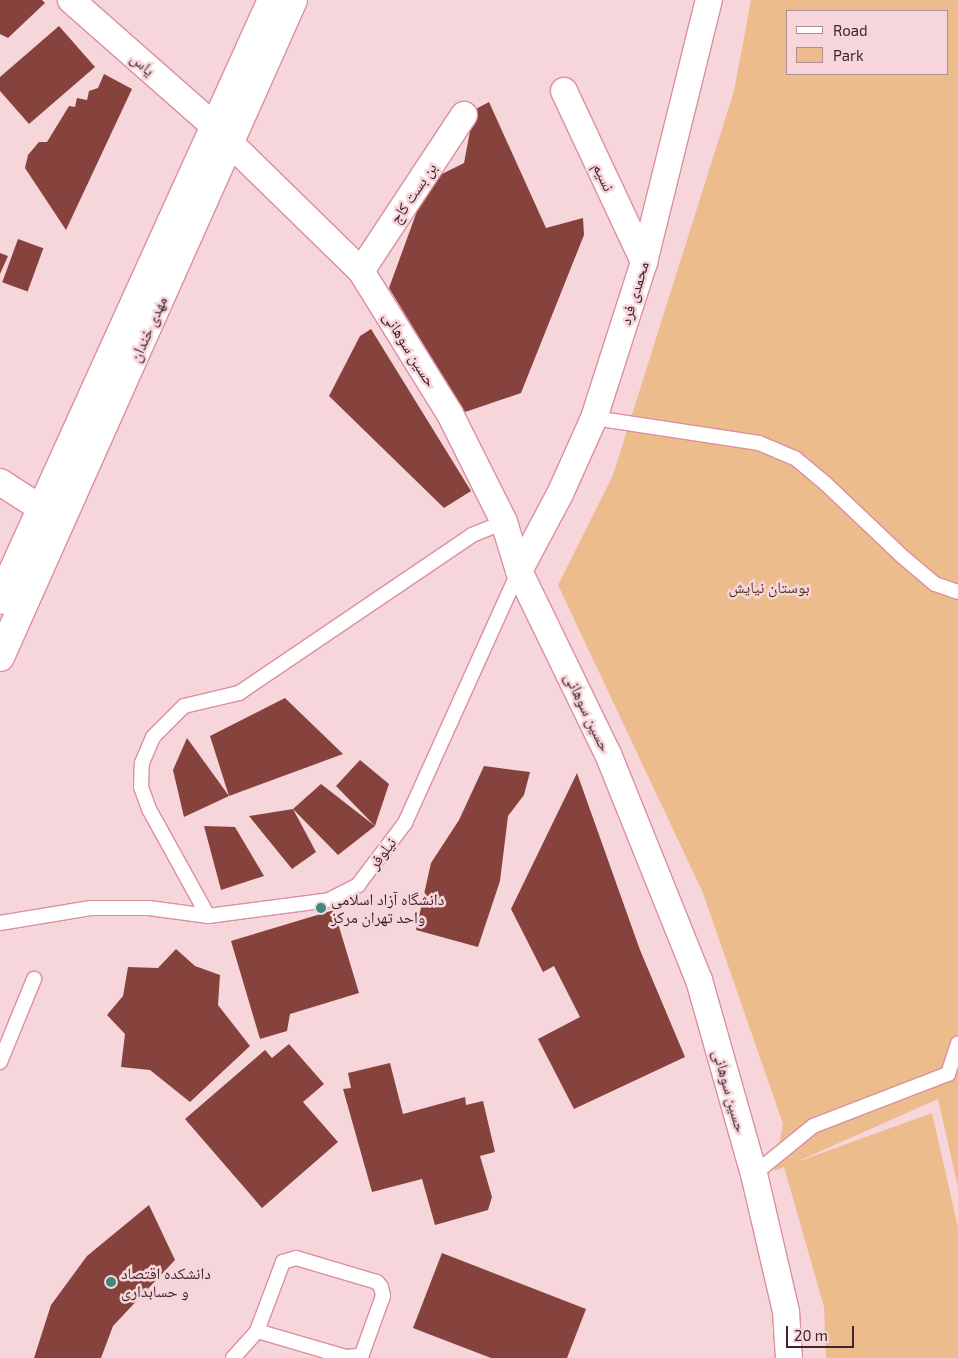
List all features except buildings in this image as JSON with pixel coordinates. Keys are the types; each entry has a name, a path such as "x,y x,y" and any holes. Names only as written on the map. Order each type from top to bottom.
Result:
{"main road":[{"name":"مهدی خندان","path":"0,657 223,135 272,0"},
{"name":"مهدی خندان","path":"0,600 42,508 223,135 293,0"}],"street":[{"name":"یاس","path":"71,0 223,135"},
{"name":"محمدی فرد","path":"519,571 560,494 594,418 644,262 709,0"},
{"name":"نسیم","path":"564,91 644,262"},
{"name":"بن بست کاج","path":"361,271 464,115"},
{"name":"حسین سوهانی","path":"223,135 361,271 450,414 504,522 519,571 608,754 699,980 754,1174 786,1312 789,1358"},
{"path":"0,482 42,508"}],"lane":[{"path":"594,418 759,443 795,458 935,584 958,592"},
{"path":"208,916 149,810 141,787 142,763 153,737 184,706 239,693 472,536 504,522"},
{"name":"نیلوفر","path":"0,923 91,908 149,908 208,916 329,900 358,885 405,823 519,571"},
{"path":"0,1062 34,979"},
{"path":"754,1174 813,1126 948,1074 958,1044"},
{"path":"233,1358 257,1331 283,1262 290,1258 296,1258 377,1282 381,1286 383,1296 362,1354 357,1356 346,1357 257,1331"}],"green space":[{"name":"بوستان نیایش","path":"751,0 958,0 958,1187 938,1099 794,1163 932,1113 958,1227 958,1358 826,1358 824,1307 784,1167 774,1171 783,1124 703,893 558,585 613,475 734,91"}],"place":[{"name":"دانشگاه آزاد اسلامی واحد تهران مرکز","path":"321,908"},
{"name":"دانشکده اقتصاد و حسابداری","path":"111,1282"}]}
